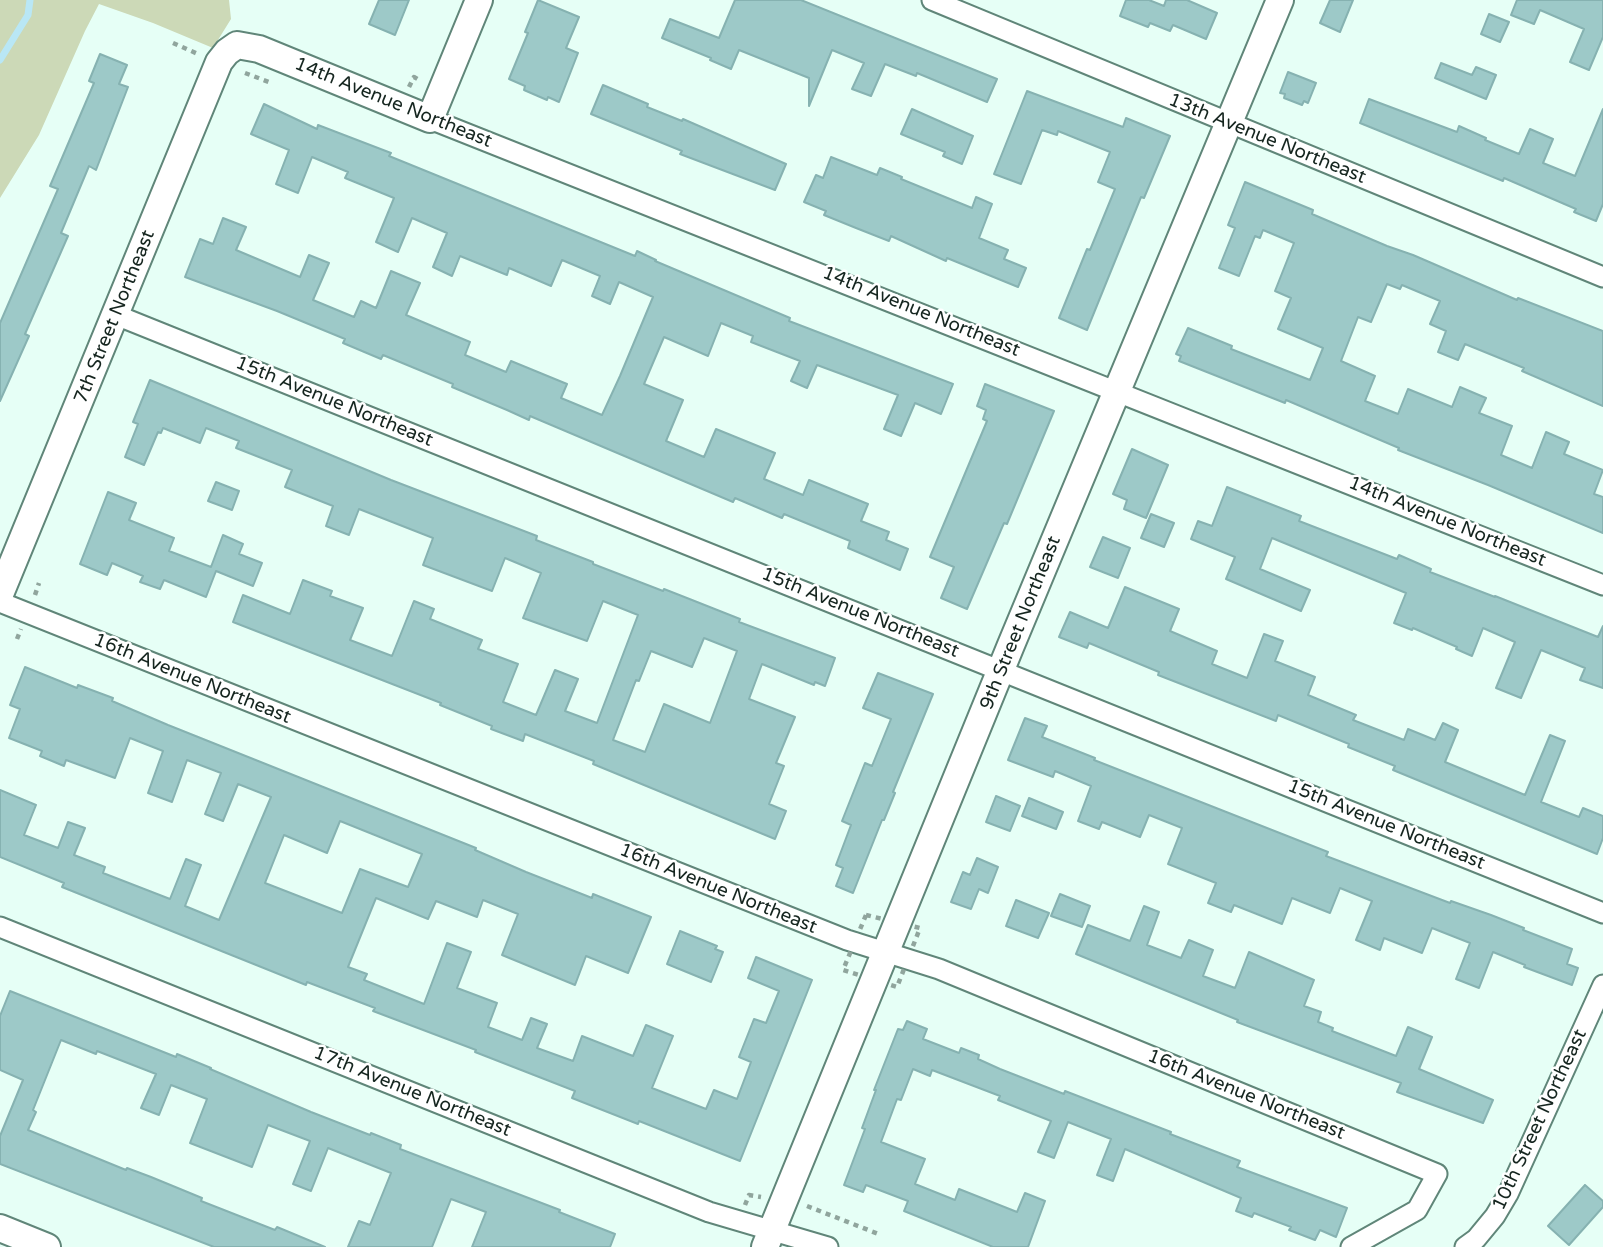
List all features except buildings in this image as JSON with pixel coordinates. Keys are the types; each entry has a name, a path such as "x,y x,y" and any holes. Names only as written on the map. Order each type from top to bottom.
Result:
{"street":[{"path":"430,118 479,0"},
{"name":"13th Avenue Northeast","path":"932,0 1603,277"},
{"name":"9th Street Northeast","path":"769,1239 1001,670 1280,0"},
{"name":"14th Avenue Northeast","path":"237,45 259,49 1603,585"},
{"name":"7th Street Northeast","path":"0,594 219,62 237,45"},
{"name":"15th Avenue Northeast","path":"116,315 1603,913"},
{"name":"16th Avenue Northeast","path":"0,602 847,940 939,969 1437,1174 1417,1210 1351,1247"},
{"name":"17th Avenue Northeast","path":"0,927 709,1212 769,1239 828,1247"},
{"name":"10th Street Northeast","path":"1465,1247 1476,1239 1495,1216 1508,1194 1603,985"},
{"path":"0,1228 47,1247"}],"path":[{"path":"806,1205 881,1235"}],"green space":[{"path":"0,0 229,0 231,19 213,48 99,4 39,135 0,198"}],"waterway":[{"path":"0,60 28,15 30,0"}]}
